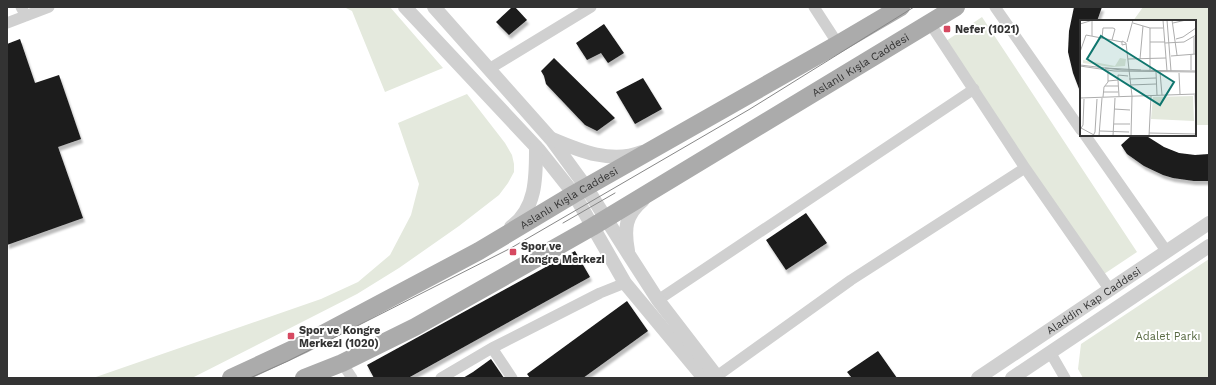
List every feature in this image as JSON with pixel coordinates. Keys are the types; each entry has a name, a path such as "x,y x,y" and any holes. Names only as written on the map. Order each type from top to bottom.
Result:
{"main road":[{"name":"Aslanlı Kışla Caddesi","path":"231,378 304,344 478,251 657,146 901,7"},
{"name":"Aslanlı Kışla Caddesi","path":"304,378 342,363 415,327 599,223 956,7"}],"street":[{"path":"7,23 23,12 49,7"},
{"path":"405,7 536,147 580,191"},
{"path":"434,7 551,139 599,223 625,283 713,377"},
{"path":"489,69 591,7"},
{"path":"814,7 838,44"},
{"path":"995,7 1080,129"},
{"path":"929,22 1025,168 1110,290"},
{"path":"658,300 974,89"},
{"path":"1086,136 1167,252"},
{"path":"551,139 584,152 609,157 635,155 657,146"},
{"path":"478,251 515,224 527,210 533,194 536,175 536,147"},
{"path":"713,377 851,280 1025,168"},
{"path":"629,256 625,235 629,219 636,207 655,190"},
{"path":"599,223 629,256 658,300 713,377"},
{"name":"Aladdin Kap Caddesi","path":"978,378 1209,223"},
{"name":"Aladdin Kap Caddesi","path":"1012,378 1209,246"},
{"path":"441,378 492,348 600,293 625,283"},
{"path":"492,348 512,378"},
{"path":"1050,352 1065,378"},
{"path":"342,363 352,378"}],"green space":[{"path":"344,7 390,7 443,68 385,92 352,11"},
{"path":"1143,7 1209,7 1209,125 1196,125 1196,20 1134,20"},
{"path":"982,17 1137,252 1101,276 946,41"},
{"path":"467,94 505,143 512,155 514,172 499,195 459,226 399,268 357,294 192,378 93,378 321,299 358,282 390,255 411,215 419,184 398,123"},
{"name":"Adalet Parkı","path":"1209,259 1209,378 1083,378 1078,369 1081,344"}],"building":[{"path":"512,7 515,7 527,20 509,35 496,22"},
{"path":"1074,7 1102,7 1097,20 1080,20 1080,91 1073,73 1068,52 1069,31"},
{"path":"604,24 624,53 608,63 601,53 587,60 576,43"},
{"path":"20,39 35,83 59,75 81,139 58,147 83,218 7,245 7,44"},
{"path":"554,58 615,118 597,131 585,125 546,84 541,71"},
{"path":"643,78 662,109 635,124 616,92"},
{"path":"1131,136 1147,136 1164,147 1179,153 1195,155 1209,154 1209,181 1194,181 1163,175 1144,166 1127,154 1121,145"},
{"path":"806,213 827,243 786,270 766,240"},
{"path":"575,251 590,277 408,378 374,378 367,365"},
{"path":"627,301 648,331 583,378 530,378 527,374"},
{"path":"878,351 897,378 852,378 847,372"},
{"path":"491,359 504,378 463,378 473,372"}],"tram line":[{"path":"250,378 288,361 511,248 750,109 914,7"},
{"path":"563,223 615,193"}],"place":[{"name":"Nefer (1021)","path":"947,29"},
{"name":"Spor ve Kongre Merkezi","path":"513,252"},
{"name":"Spor ve Kongre Merkezi (1020)","path":"291,336"}]}
